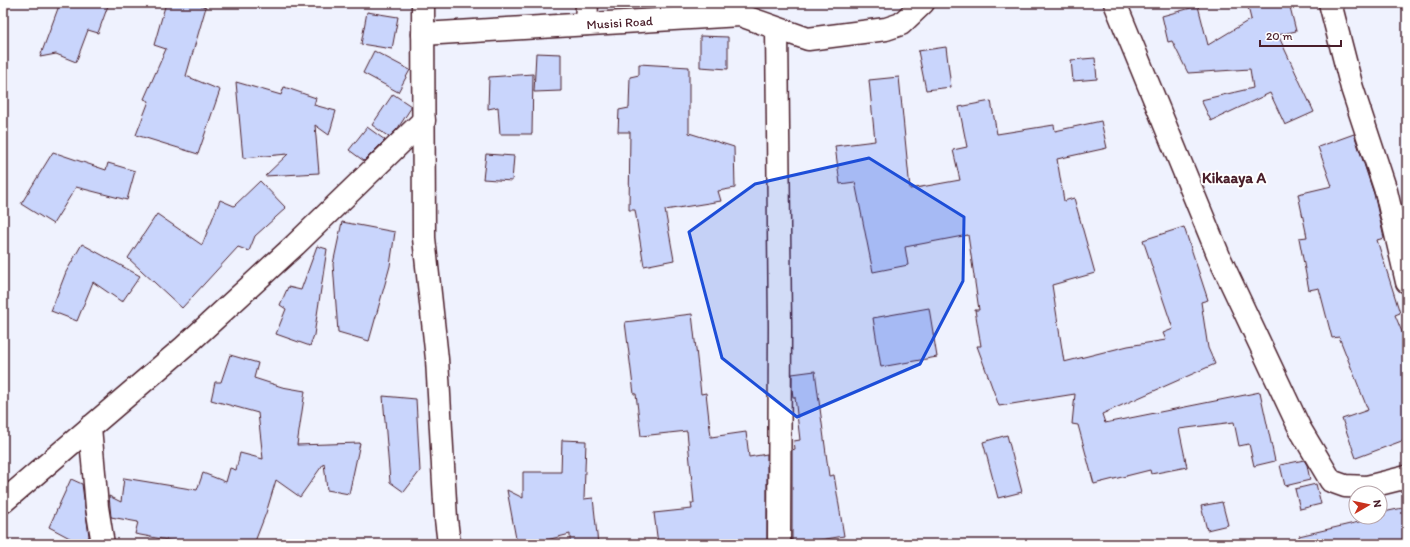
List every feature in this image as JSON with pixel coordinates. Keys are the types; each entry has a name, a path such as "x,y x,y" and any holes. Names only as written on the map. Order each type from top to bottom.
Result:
{"street":[{"path":"423,3 424,238 437,359 446,519 449,544"},
{"name":"Musisi Road","path":"423,34 587,13 740,15 808,39 886,30 901,24 923,3"},
{"path":"1115,3 1220,259 1300,428 1332,481 1344,486 1367,487 1407,477"},
{"path":"1330,3 1352,88 1386,191 1407,282"},
{"path":"777,29 780,327 779,544"},
{"path":"3,502 184,347 424,120"},
{"path":"90,427 97,507 103,544"}],"highlighted area":[{"path":"869,158 964,217 963,281 920,364 797,417 722,358 689,232 755,184"}],"building":[{"path":"60,3 109,3 98,33 88,30 76,62 56,54 40,57"},
{"path":"166,3 192,3 206,7 186,76 220,90 198,154 136,135 149,101 144,99 166,49 154,45"},
{"path":"1247,3 1289,3 1296,31 1278,35 1314,112 1285,125 1270,93 1211,121 1201,100 1253,88 1250,69 1188,73 1172,41 1168,42 1162,16 1198,6 1208,45 1251,19"},
{"path":"367,12 398,17 392,49 361,44"},
{"path":"700,36 728,37 728,69 700,67"},
{"path":"946,47 951,87 926,90 918,51"},
{"path":"374,51 410,70 398,92 363,73"},
{"path":"536,53 561,54 561,91 534,92"},
{"path":"1095,58 1097,79 1073,81 1071,60"},
{"path":"639,64 689,67 689,133 734,147 735,188 718,191 721,201 665,210 674,260 644,266 635,210 629,210 630,132 618,132 619,110 629,108 630,77 639,75"},
{"path":"533,74 532,134 500,134 498,107 488,109 489,77"},
{"path":"899,77 910,189 960,180 953,150 967,147 959,107 991,101 997,134 1054,125 1055,131 1101,121 1107,148 1057,159 1064,201 1074,198 1095,273 1052,285 1064,362 1128,346 1166,340 1163,333 1173,329 1143,240 1184,227 1208,300 1201,302 1208,348 1215,364 1102,414 1105,423 1260,392 1275,461 1254,466 1249,444 1239,446 1234,422 1179,429 1187,467 1151,474 1150,470 1094,484 1078,425 1072,424 1075,394 999,406 977,346 981,346 975,310 979,310 968,235 905,247 908,265 873,272 855,182 840,184 835,146 875,141 869,80"},
{"path":"236,82 281,95 284,87 316,98 314,105 336,111 329,135 315,125 319,173 265,176 288,154 243,158"},
{"path":"393,94 411,106 411,108 398,128 389,137 372,125"},
{"path":"367,127 385,140 364,161 349,150"},
{"path":"1354,134 1374,194 1384,238 1377,240 1400,313 1395,315 1407,344 1407,439 1356,458 1342,419 1368,410 1339,337 1332,338 1319,288 1309,290 1299,238 1307,237 1298,194 1332,186 1318,147"},
{"path":"53,152 106,170 108,163 135,171 127,200 76,187 53,224 21,204"},
{"path":"486,154 514,156 512,181 483,179"},
{"path":"260,181 286,208 255,236 249,251 238,247 182,308 128,258 157,214 202,245 220,200 234,206"},
{"path":"342,222 395,232 390,266 369,341 338,332 333,264"},
{"path":"82,244 140,276 122,302 93,282 77,321 51,311 66,272"},
{"path":"317,246 327,249 314,335 310,346 276,334 286,309 280,305 288,287 301,290"},
{"path":"929,308 937,357 881,367 873,318"},
{"path":"692,314 701,394 706,393 711,437 746,432 749,457 767,454 767,544 658,544 654,513 692,509 691,503 694,503 687,431 641,436 625,322"},
{"path":"230,355 258,363 254,378 282,387 305,391 297,445 360,443 349,494 327,490 324,463 300,497 276,480 266,513 254,544 177,544 178,542 135,534 138,522 111,517 109,496 121,502 124,478 197,490 203,473 226,482 230,468 236,470 240,453 263,459 258,413 211,400 215,382 221,382"},
{"path":"815,371 829,476 834,475 844,536 814,541 814,544 792,544 792,450 795,449 794,441 800,440 795,397 793,397 792,389 792,374"},
{"path":"383,396 416,399 420,471 404,492 390,482"},
{"path":"1007,435 1022,492 998,498 983,442"},
{"path":"562,440 586,441 584,499 593,498 598,544 570,544 570,534 531,544 517,544 507,490 523,498 523,472 561,472"},
{"path":"1304,460 1307,465 1310,480 1285,486 1280,465"},
{"path":"71,479 82,484 89,536 85,544 81,544 49,527"},
{"path":"1316,484 1321,504 1300,509 1295,489"},
{"path":"1222,502 1228,525 1207,530 1201,506"},
{"path":"1407,507 1407,544 1299,544 1299,536 1348,525 1388,525 1388,511"}],"district":[{"name":"Kikaaya A","path":"1234,178"}]}
